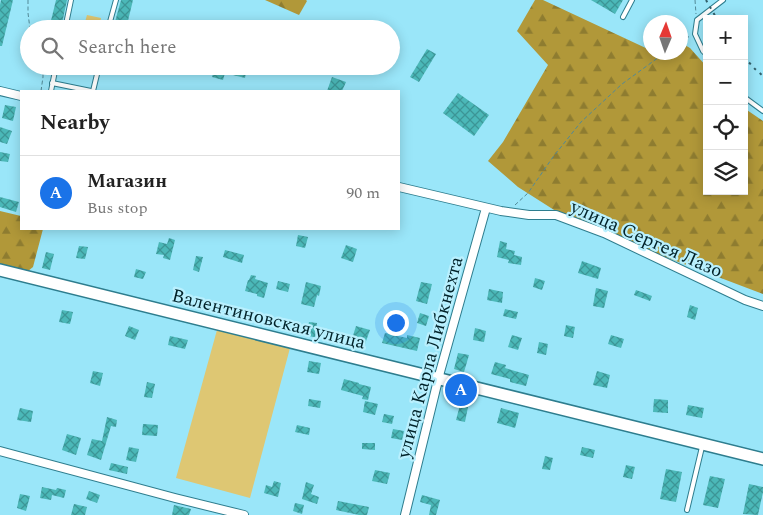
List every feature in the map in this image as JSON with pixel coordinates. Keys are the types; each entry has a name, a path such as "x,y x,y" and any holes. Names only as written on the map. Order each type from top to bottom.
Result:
{"main road":[{"name":"Валентиновская улица","path":"0,270 763,459"}],"street":[{"path":"0,91 20,96"},
{"name":"улица Сергея Лазо","path":"400,187 501,212 556,215 604,233 745,300 763,306"},
{"name":"улица Карла Либкнехта","path":"405,515 438,378 486,208"},
{"path":"0,451 244,515"}],"lane":[{"path":"67,20 71,0"},
{"path":"110,20 116,0"},
{"path":"623,17 632,0"},
{"path":"703,51 695,34 696,20 723,0"},
{"path":"51,90 54,75"},
{"path":"92,90 96,75"},
{"path":"52,83 87,90"},
{"path":"748,100 763,111"},
{"path":"687,510 703,444"}],"path":[{"path":"28,0 29,20"},
{"path":"695,0 696,20"},
{"path":"688,38 695,34"},
{"path":"501,212 516,204 528,193 581,122 622,84 655,60"},
{"path":"41,90 43,75"}],"shaded area":[{"path":"87,15 101,18 101,20 86,20"},
{"path":"217,330 290,348 250,498 176,478"}],"green space":[{"path":"265,0 306,0 307,1 299,15"},
{"path":"535,0 543,0 643,47 643,60 688,60 688,47 690,48 703,63 703,195 748,195 748,111 763,121 763,294 573,222 518,187 488,161 503,142 548,65 517,31"},
{"path":"0,211 20,216 20,230 43,230 33,267 28,271 0,264"}],"building":[{"path":"1,0 13,0 2,46 0,46 0,5"},
{"path":"56,0 67,0 63,20 51,20"},
{"path":"121,0 133,0 128,20 115,20"},
{"path":"591,0 623,0 615,14"},
{"path":"427,49 436,54 419,82 410,77"},
{"path":"213,75 224,75 223,80 212,77"},
{"path":"233,75 246,75 245,78"},
{"path":"332,77 346,82 342,90 327,90"},
{"path":"458,93 489,115 474,136 443,113"},
{"path":"5,105 16,107 13,121 2,118"},
{"path":"0,127 12,131 7,144 0,142"},
{"path":"0,152 10,154 8,162 0,161"},
{"path":"0,197 19,202 16,212 0,207"},
{"path":"298,235 308,237 305,248 296,246"},
{"path":"169,238 175,240 170,260 163,258 164,255 156,254 159,242 167,244"},
{"path":"500,241 507,243 506,249 515,251 514,255 522,257 521,265 508,263 509,260 497,257"},
{"path":"346,245 357,249 353,262 341,258"},
{"path":"79,246 88,247 85,259 76,258"},
{"path":"225,250 244,255 242,263 223,257"},
{"path":"46,252 54,254 50,270 42,268"},
{"path":"196,256 203,257 199,272 193,270"},
{"path":"582,261 601,268 598,279 578,273"},
{"path":"136,269 146,272 143,279 134,277"},
{"path":"251,275 256,276 255,279 268,283 264,298 245,291"},
{"path":"535,278 545,281 542,290 533,287"},
{"path":"278,281 290,284 288,292 276,289"},
{"path":"306,282 321,286 314,307 301,304"},
{"path":"421,282 432,284 427,304 416,301"},
{"path":"596,288 608,291 604,308 593,306"},
{"path":"489,289 503,292 502,303 487,300"},
{"path":"636,290 652,296 650,301 634,295"},
{"path":"690,305 698,308 695,320 687,317"},
{"path":"505,309 518,312 516,319 503,316"},
{"path":"62,310 73,312 70,324 59,322"},
{"path":"420,313 429,316 426,326 417,323"},
{"path":"309,322 317,323 315,337 306,336"},
{"path":"566,325 575,327 573,338 564,336"},
{"path":"129,326 139,330 135,340 125,336"},
{"path":"356,326 370,330 365,344 352,339"},
{"path":"475,328 486,331 484,342 473,340"},
{"path":"385,333 407,338 407,335 420,338 417,351 382,343"},
{"path":"512,335 522,338 518,350 508,347"},
{"path":"611,335 624,339 621,348 608,344"},
{"path":"170,336 188,340 185,349 168,345"},
{"path":"539,342 548,344 546,355 537,353"},
{"path":"458,353 469,355 464,372 454,369"},
{"path":"309,361 321,363 319,374 307,372"},
{"path":"495,362 506,365 505,368 529,375 526,386 491,374"},
{"path":"93,371 103,373 100,386 90,383"},
{"path":"597,371 610,375 607,388 593,385"},
{"path":"344,379 371,387 368,400 362,399 363,396 341,390"},
{"path":"147,382 155,384 152,398 144,397"},
{"path":"309,399 321,401 320,408 308,406"},
{"path":"654,399 668,400 668,413 653,412"},
{"path":"365,401 378,404 375,415 363,412"},
{"path":"460,405 468,407 465,422 456,420"},
{"path":"688,405 704,408 702,418 686,415"},
{"path":"20,408 33,411 31,422 17,420"},
{"path":"501,408 519,413 515,428 497,423"},
{"path":"384,414 394,416 392,424 382,422"},
{"path":"107,417 117,420 116,427 111,426 101,460 87,455 92,439 102,441"},
{"path":"143,424 158,425 157,436 142,435"},
{"path":"297,425 310,428 309,435 295,432"},
{"path":"393,429 404,431 402,440 391,438"},
{"path":"67,434 81,438 76,455 62,450"},
{"path":"362,443 375,443 375,450 362,449"},
{"path":"129,447 139,449 136,462 126,460"},
{"path":"582,447 595,450 593,458 580,455"},
{"path":"545,456 553,458 550,470 542,469"},
{"path":"111,463 128,467 127,474 109,470"},
{"path":"626,465 635,467 632,479 623,477"},
{"path":"666,469 682,472 676,502 660,499"},
{"path":"375,470 390,473 387,484 372,481"},
{"path":"710,476 725,479 718,508 703,505"},
{"path":"274,481 281,483 278,497 264,493 266,485 272,487"},
{"path":"306,482 314,485 311,494 319,497 317,504 302,499"},
{"path":"749,484 763,487 758,515 743,514"},
{"path":"42,487 66,490 64,498 52,495 51,500 40,498"},
{"path":"89,491 100,495 97,503 86,499"},
{"path":"20,494 30,496 26,511 17,508"},
{"path":"422,495 440,500 436,515 429,515 431,505 420,502"},
{"path":"338,501 369,507 367,515 336,510"},
{"path":"295,503 304,505 302,514 293,511"},
{"path":"74,504 87,507 85,515 71,515"},
{"path":"174,505 191,509 189,515 172,515"}],"railway":[{"path":"706,0 715,15"},
{"path":"747,60 763,76"}],"place":[{"name":"Магазин","path":"461,390"}]}
